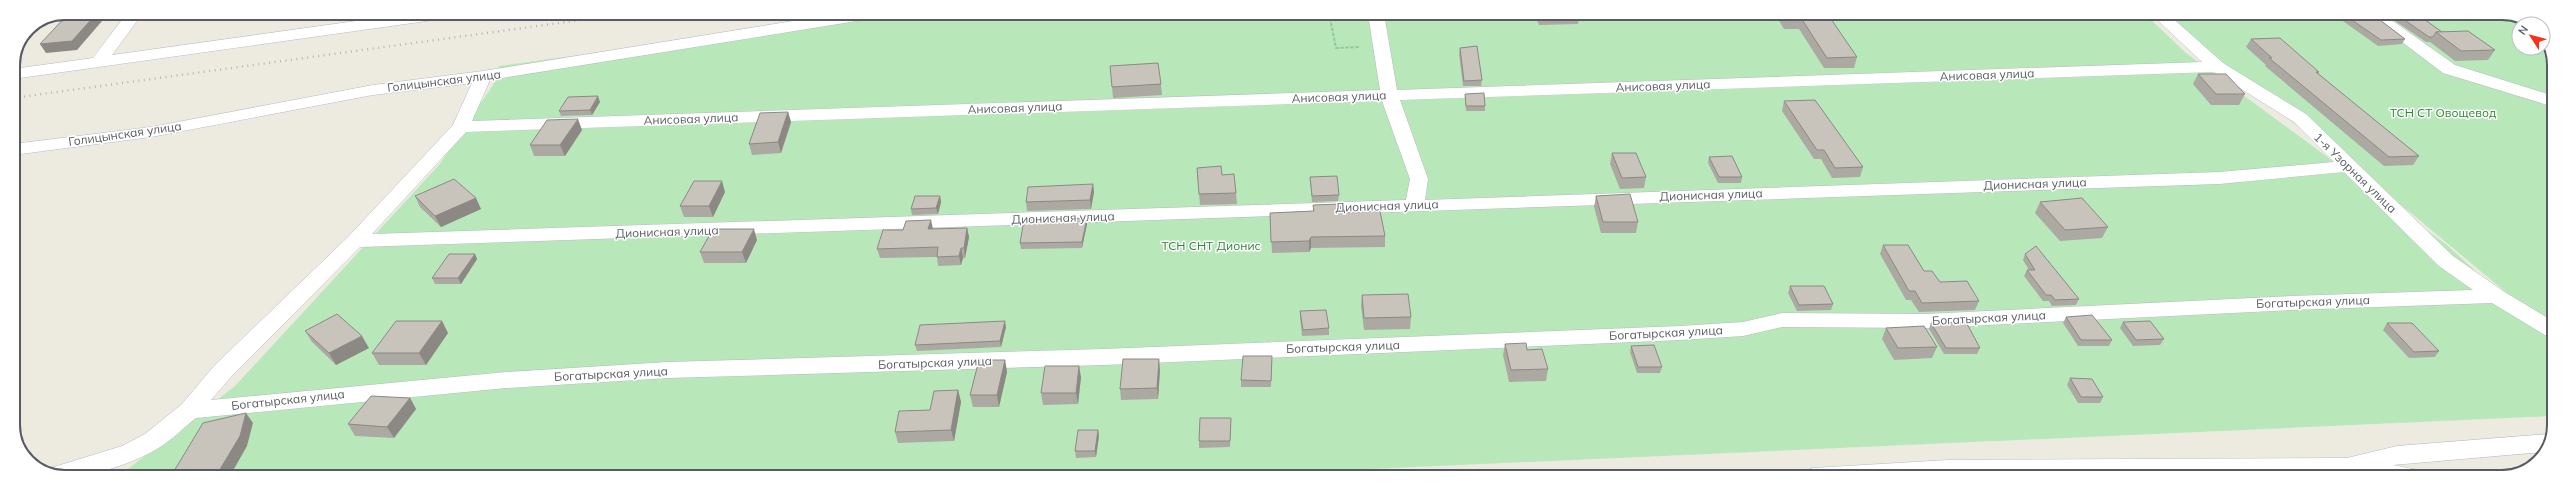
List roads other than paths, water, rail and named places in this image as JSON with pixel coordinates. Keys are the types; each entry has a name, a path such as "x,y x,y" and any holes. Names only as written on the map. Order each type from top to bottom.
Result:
{"street":[{"path":"98,63 130,20"},
{"path":"20,73 98,63 345,20"},
{"name":"Голицынская улица","path":"20,149 151,132 372,90 483,76 831,20"},
{"path":"1377,20 1389,95 1419,179 1415,204"},
{"name":"1-я Узорная улица","path":"2166,20 2217,67 2300,118 2347,166 2446,261 2496,296 2547,326"},
{"path":"2381,20 2449,69 2547,100"},
{"name":"Анисовая улица","path":"461,127 2217,67"},
{"path":"71,470 130,453 153,440 190,410 222,372 355,242 461,127 483,76"},
{"name":"Дионисная улица","path":"355,242 715,231 1415,204 2219,178 2347,166"},
{"name":"Богатырская улица","path":"190,410 490,381 668,370 1104,357 1665,333 1743,329 1782,320 1926,321 2291,303 2496,296"},
{"path":"2342,466 2397,455 2543,443"},
{"path":"1931,470 2342,466 2368,470"}],"railway":[{"path":"20,97 581,20"}],"park label":[{"name":"ТСН СТ Овощевод","path":"2443,113"},
{"name":"ТСН СНТ Дионис","path":"1211,246"}]}
